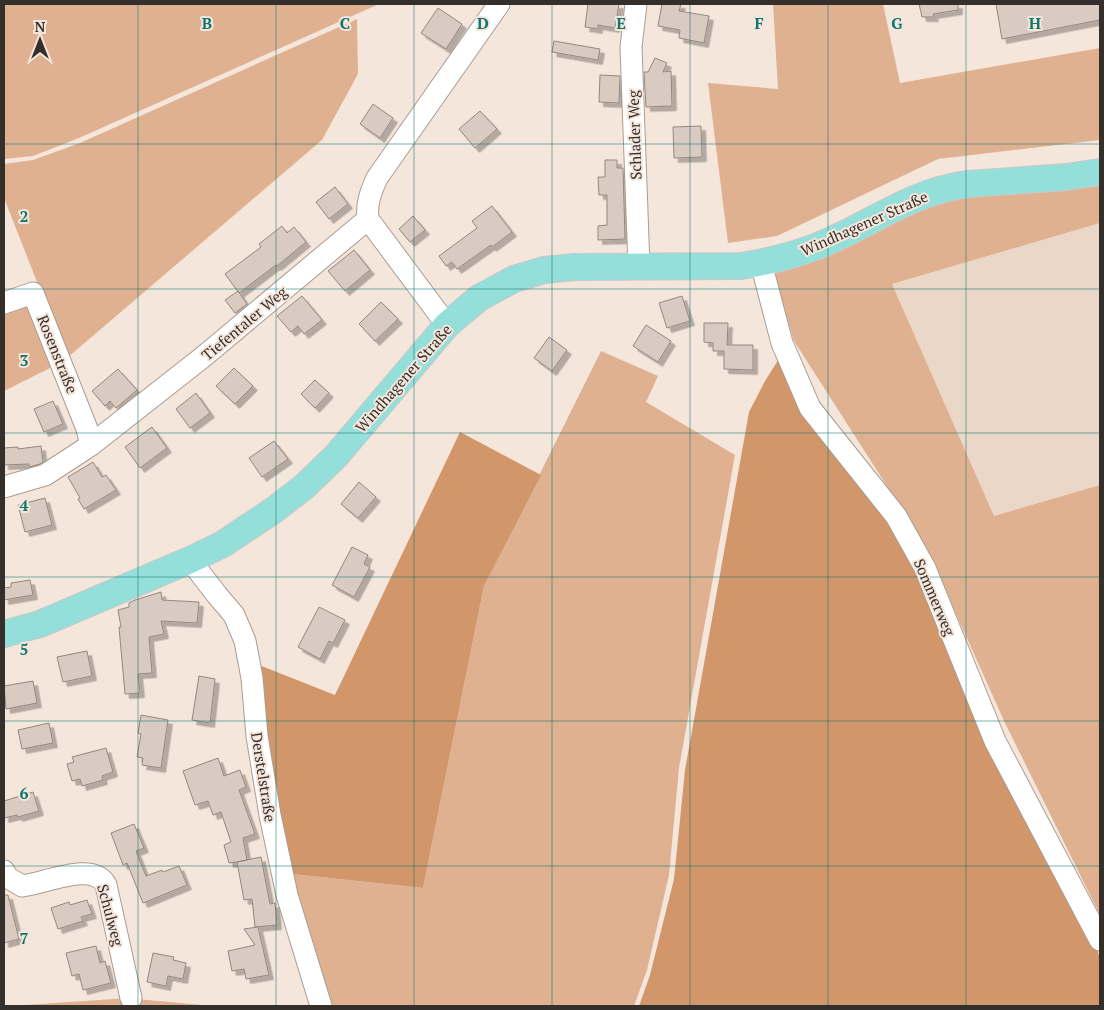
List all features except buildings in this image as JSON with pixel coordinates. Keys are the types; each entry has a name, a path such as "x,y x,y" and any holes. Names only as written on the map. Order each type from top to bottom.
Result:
{"main road":[{"name":"Windhagener Straße","path":"4,634 40,624 190,560 222,544 251,526 305,486 336,456 447,325 479,298 514,279 544,270 575,267 741,266 761,263 816,247 905,202 930,192 968,184 1066,177 1100,172"}],"street":[{"path":"447,325 368,219 367,211 370,194 377,178 499,4"},
{"name":"Schlader Weg","path":"636,4 631,47 639,267"},
{"name":"Tiefentaler Weg","path":"4,487 45,475 91,445 203,357 368,219"},
{"name":"Sommerweg","path":"761,263 782,343 810,408 896,516 925,568 995,741 1100,940"},
{"name":"Rosenstraße","path":"4,303 33,293 87,429 91,445"},
{"name":"Derstelstraße","path":"190,560 234,615 245,641 252,678 257,736 270,815 287,895 321,1006"},
{"name":"Schulweg","path":"4,870 7,876 22,886 80,872 103,878 131,998"}],"shaded area":[{"path":"4,4 379,4 79,138 33,156 4,159"},
{"path":"773,4 883,4 900,83 1100,48 1100,140 938,159 777,236 728,243 708,83 778,89"},
{"path":"357,19 358,74 322,140 67,358 4,198 4,164 33,160 80,143"},
{"path":"1100,180 1100,223 892,284 994,516 1100,485 1100,915 1005,723 926,547 794,341 773,272 940,202 981,192"},
{"path":"1100,223 1100,485 994,516 892,284"},
{"path":"29,302 56,365 4,391 4,310"},
{"path":"601,351 658,376 646,402 735,455 679,768 669,875 647,970 634,1006 329,1006 292,874 423,888 484,586"},
{"path":"782,354 906,542 1084,913 1100,958 1100,1006 639,1006 650,975 674,879 685,770 749,412"},
{"path":"460,432 541,475 484,586 423,888 292,874 272,787 259,665 335,695"},
{"path":"129,998 128,1006 10,1006"},
{"path":"137,999 213,1006 137,1006"}]}
